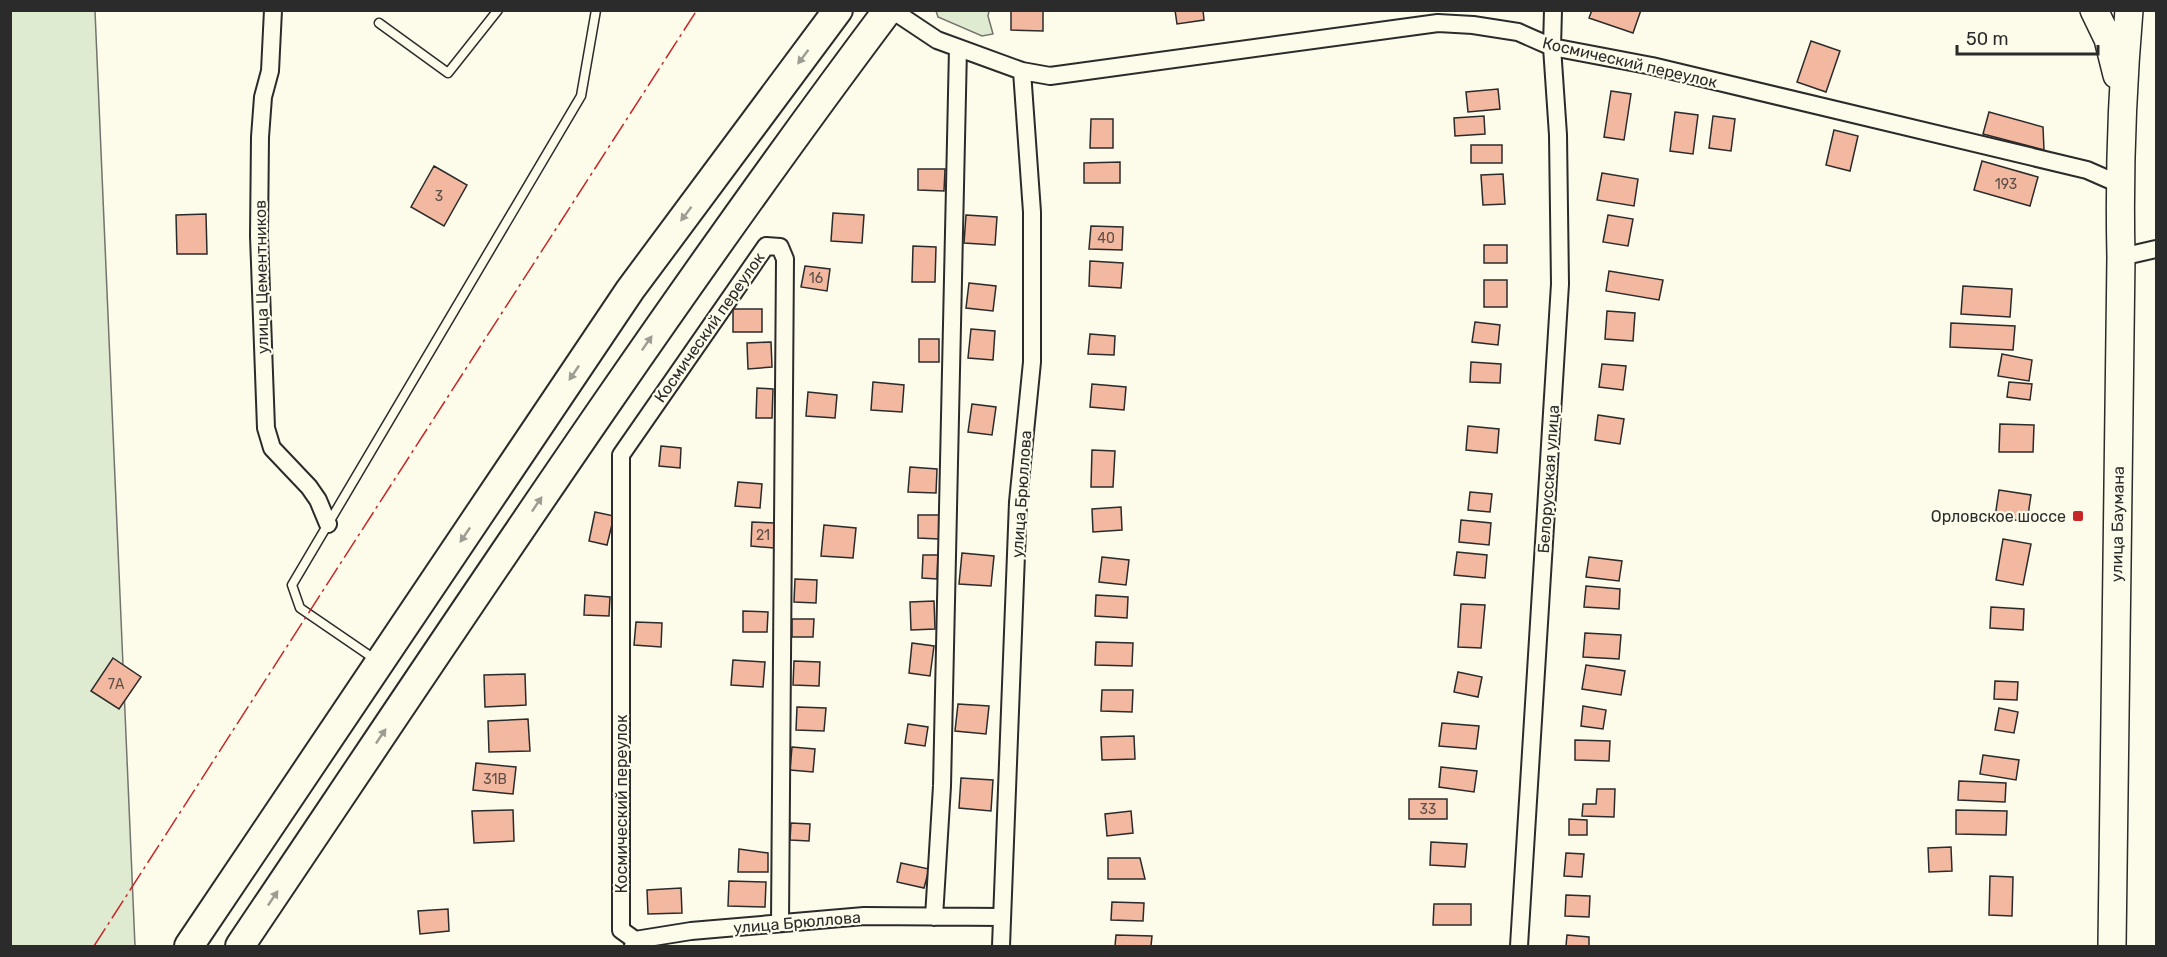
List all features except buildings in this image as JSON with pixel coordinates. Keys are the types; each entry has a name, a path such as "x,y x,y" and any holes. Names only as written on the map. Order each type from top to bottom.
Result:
{"highway":[{"path":"189,946 630,290 838,10"},
{"path":"240,946 640,352 794,135 890,10"}],"main road":[{"name":"улица Баумана","path":"2094,10 2108,39 2115,62 2122,102"},
{"name":"улица Баумана","path":"2112,946 2121,257 2119,184 2129,10"}],"street":[{"name":"улица Цементников","path":"273,10 270,71 263,97 260,138 259,248 266,428 272,448 309,487 318,500 328,524"},
{"name":"Космический переулок","path":"890,10 938,40 1022,71 1050,76 1438,24 1473,25 1518,32 1552,47 1652,66 2087,170 2119,184"},
{"name":"Белорусская улица","path":"1519,946 1560,284 1558,135 1552,47 1553,10"},
{"path":"934,917 942,762 958,48"},
{"name":"улица Брюллова","path":"1001,946 1018,502 1032,362 1032,212 1022,71"},
{"name":"Космический переулок","path":"634,943 621,930 621,455 765,246 780,247 785,259 780,923"},
{"path":"2121,257 2157,249"},
{"name":"улица Брюллова","path":"634,943 691,931 864,916 1002,917"}],"lane":[{"path":"379,23 448,73 498,10"},
{"path":"380,663 300,608 292,585 581,96 596,10"}],"green space":[{"path":"10,11 95,11 135,946 11,946"},
{"path":"936,11 989,11 988,16 993,34 982,36 938,17"}],"power":[{"path":"94,946 697,10"}],"place":[{"name":"Орловское шоссе","path":"2078,516"}]}
